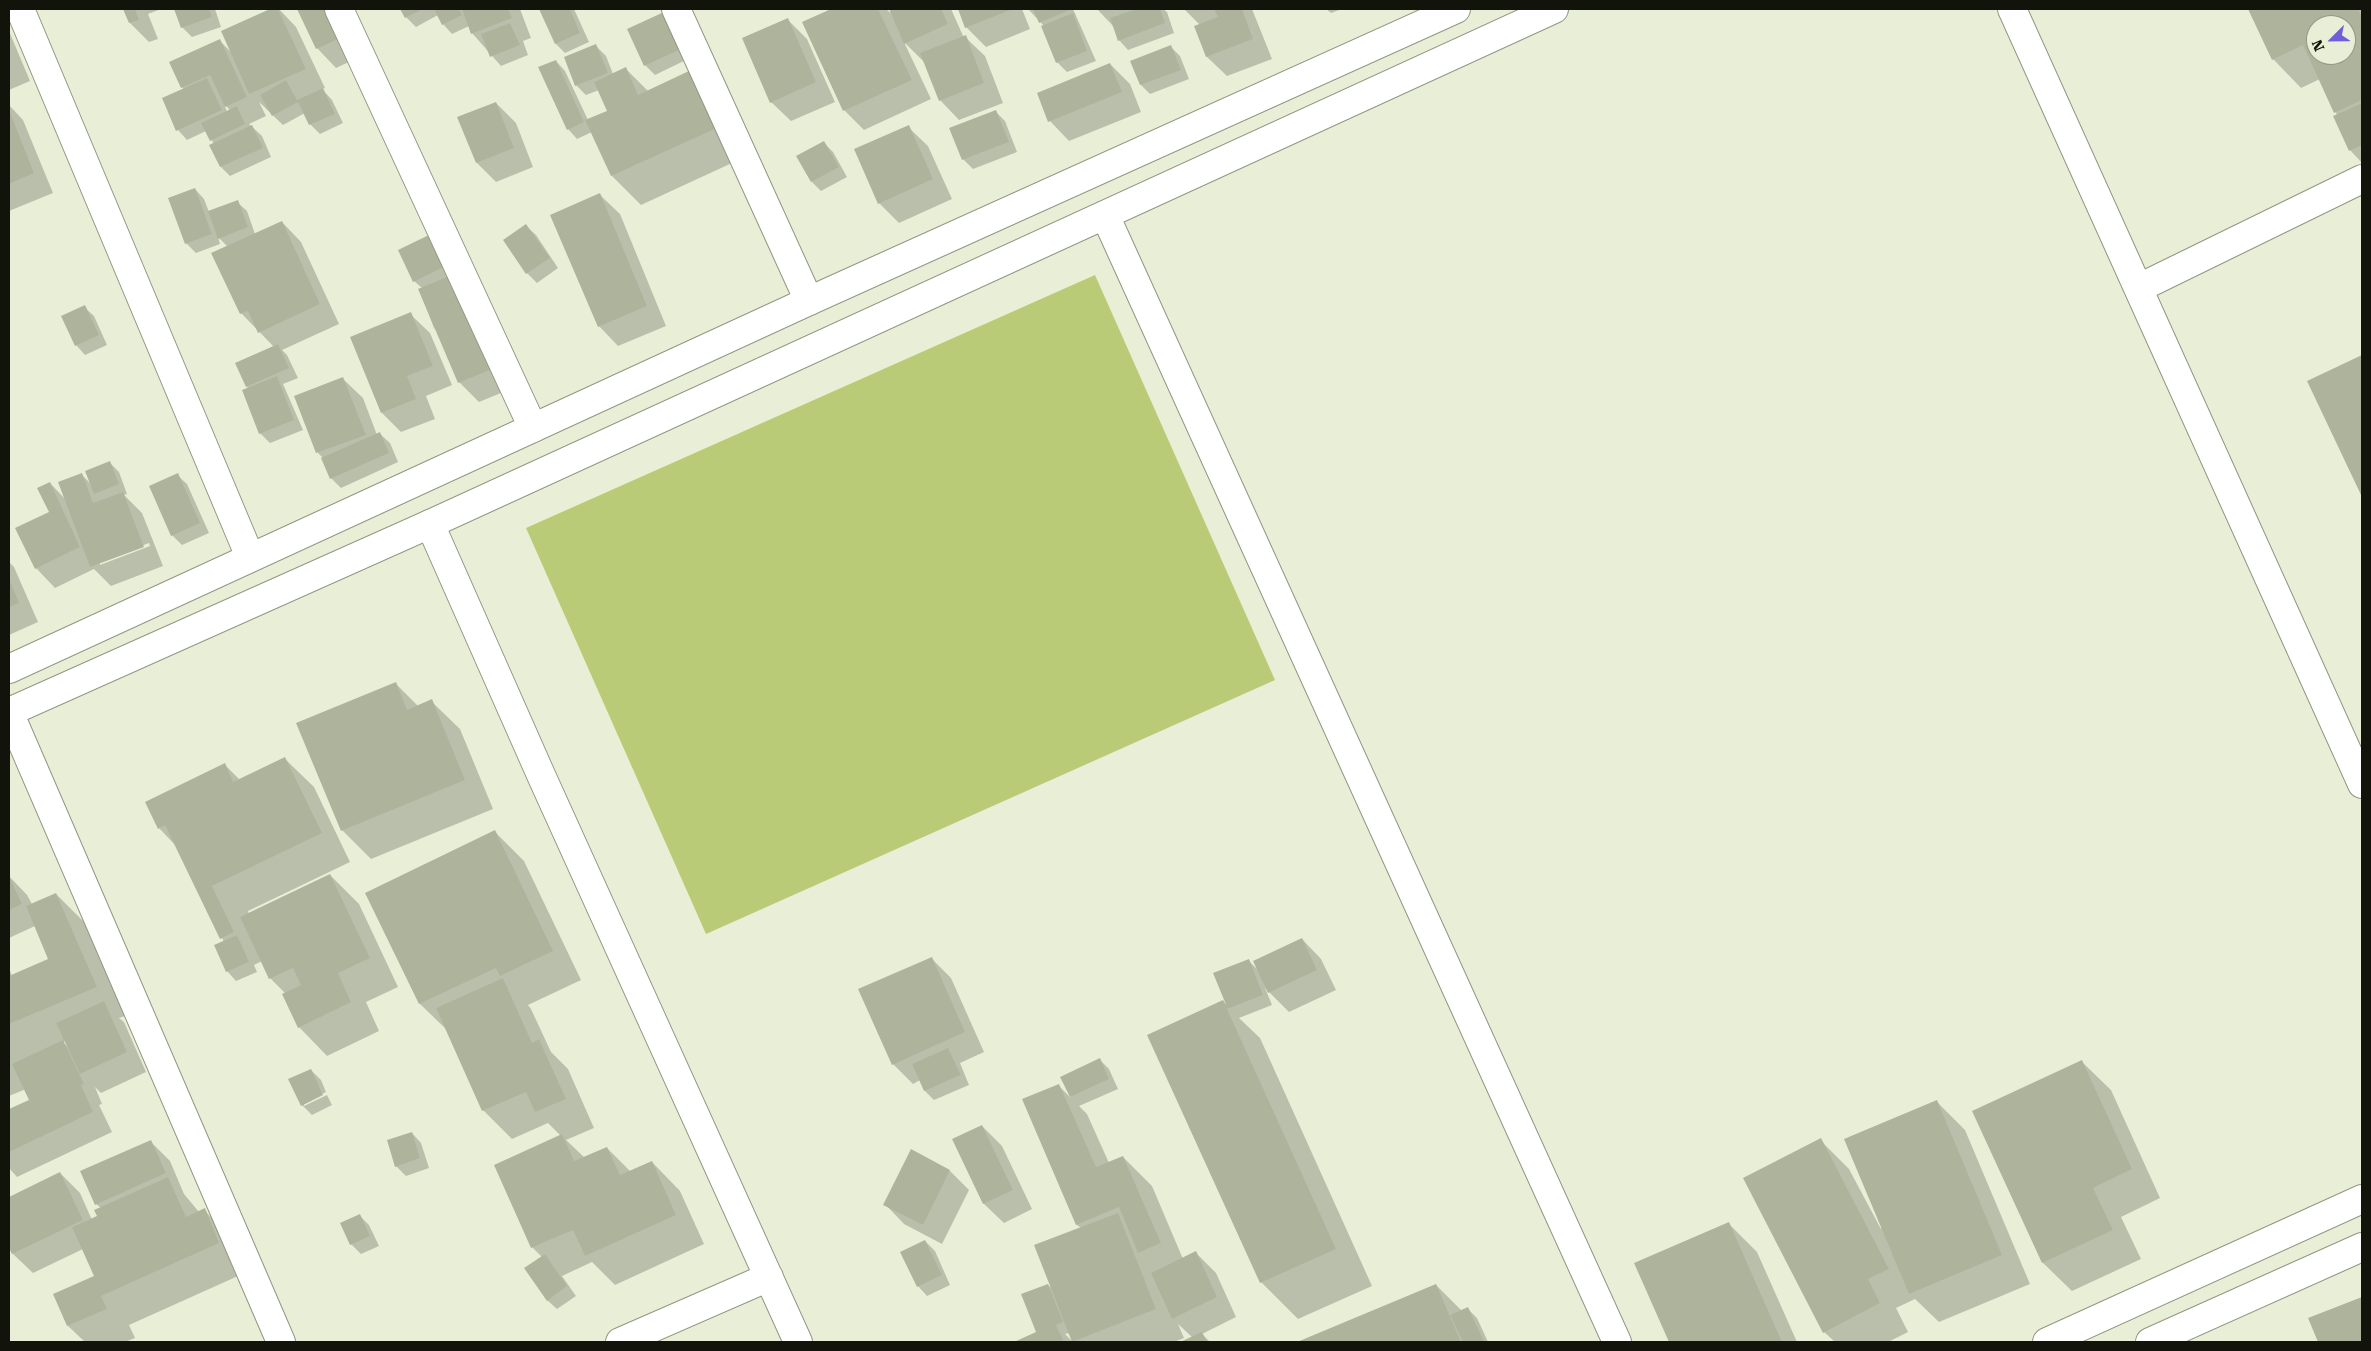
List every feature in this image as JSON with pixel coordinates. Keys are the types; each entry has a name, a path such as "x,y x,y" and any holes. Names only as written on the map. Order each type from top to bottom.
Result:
{"street":[{"path":"20,9 250,557"},
{"path":"339,9 533,428"},
{"path":"676,9 809,301"},
{"path":"9,669 809,301 1456,9"},
{"path":"281,1342 9,712 430,524 1554,9"},
{"path":"2012,9 2362,784"},
{"path":"2139,288 2362,179"},
{"path":"1105,215 1617,1342"},
{"path":"430,524 545,784 798,1342"},
{"path":"2047,1342 2362,1199"},
{"path":"2150,1342 2362,1247"},
{"path":"620,1342 769,1277"}],"green space":[{"path":"1095,275 1275,680 706,934 526,528"}],"building":[{"path":"123,9 135,9 139,20 129,23"},
{"path":"174,9 209,9 212,17 181,28"},
{"path":"270,9 278,9 306,69 249,94 221,31"},
{"path":"297,9 333,9 345,36 316,49"},
{"path":"400,9 423,9 405,18"},
{"path":"434,9 459,9 462,15 442,25"},
{"path":"462,9 508,9 512,18 471,34"},
{"path":"539,9 570,9 580,33 555,44"},
{"path":"831,9 878,9 912,80 843,111 802,22"},
{"path":"889,9 941,9 948,24 904,44"},
{"path":"958,9 1013,9 965,28"},
{"path":"1033,9 1072,9 1039,23"},
{"path":"1136,9 1160,9 1165,23 1118,41 1110,18"},
{"path":"1214,9 1242,9 1253,39 1206,57 1194,26 1218,17"},
{"path":"2248,9 2358,9 2362,17 2362,100 2334,113 2312,65 2356,65 2356,15 2306,15 2306,52 2303,45 2272,60"},
{"path":"664,12 681,49 644,66 627,29"},
{"path":"1073,13 1087,51 1056,63 1041,26"},
{"path":"788,18 816,82 770,103 742,38"},
{"path":"510,23 520,45 490,57 481,34"},
{"path":"966,35 984,83 939,101 920,53"},
{"path":"220,39 247,97 225,107 210,75 181,88 169,62"},
{"path":"596,44 608,73 575,86 564,57"},
{"path":"1171,45 1181,70 1140,85 1130,61"},
{"path":"556,60 584,122 567,130 538,67"},
{"path":"1110,63 1122,92 1048,122 1037,93"},
{"path":"626,67 638,95 691,70 717,128 611,176 585,120 607,111 594,82"},
{"path":"207,78 222,110 176,131 162,98"},
{"path":"286,80 298,102 272,116 260,95"},
{"path":"323,88 335,114 309,125 297,100"},
{"path":"496,102 514,148 476,163 457,117"},
{"path":"2362,103 2362,145 2349,151 2333,116"},
{"path":"237,106 245,124 210,141 201,123"},
{"path":"9,110 34,173 9,184"},
{"path":"996,110 1009,142 962,160 949,128"},
{"path":"252,125 263,148 220,167 209,145"},
{"path":"909,125 933,179 878,204 854,149"},
{"path":"824,141 839,167 811,182 796,156"},
{"path":"195,188 212,234 185,244 168,198"},
{"path":"600,193 647,306 598,327 550,215"},
{"path":"238,200 248,227 218,239 208,211"},
{"path":"282,221 320,304 258,333 248,311 240,314 211,253"},
{"path":"526,224 550,258 526,274 503,240"},
{"path":"431,234 446,266 413,282 398,250"},
{"path":"461,271 500,366 458,383 418,289"},
{"path":"85,305 99,335 75,346 61,316"},
{"path":"411,312 433,366 407,376 416,399 381,413 350,337"},
{"path":"278,344 289,368 246,387 235,363"},
{"path":"2362,355 2362,497 2307,381"},
{"path":"277,376 294,420 259,434 242,390"},
{"path":"343,377 366,435 316,453 294,396"},
{"path":"380,432 389,453 330,479 321,458"},
{"path":"110,461 119,484 94,494 85,471"},
{"path":"82,473 93,503 123,492 144,547 90,567 58,482"},
{"path":"178,473 200,523 171,536 149,486"},
{"path":"50,482 80,547 35,569 15,528 49,512 37,488"},
{"path":"9,579 19,603 9,607"},
{"path":"396,682 407,710 432,699 465,780 341,831 296,723"},
{"path":"285,757 322,833 212,886 234,932 220,939 165,825 158,829 145,802 225,763 233,782"},
{"path":"495,830 553,951 500,976 496,968 419,1004 365,893"},
{"path":"330,874 370,958 338,973 351,1002 298,1028 282,994 301,985 293,968 269,979 240,917"},
{"path":"9,876 22,904 9,910"},
{"path":"56,893 97,987 9,1024 9,976 48,959 26,906"},
{"path":"237,935 249,962 226,972 214,945"},
{"path":"1302,938 1317,970 1268,993 1253,961"},
{"path":"932,957 965,1032 892,1065 858,989"},
{"path":"1249,959 1263,995 1227,1009 1336,1249 1260,1283 1147,1035 1223,1000 1227,1007 1213,973"},
{"path":"503,978 532,1043 539,1039 566,1099 535,1112 526,1092 482,1111 436,1008"},
{"path":"104,1001 127,1052 80,1074 56,1023"},
{"path":"63,1040 84,1084 81,1085 93,1112 9,1152 9,1109 29,1100 12,1064"},
{"path":"948,1048 961,1075 924,1091 912,1064"},
{"path":"1100,1058 1109,1079 1070,1097 1060,1077"},
{"path":"2082,1060 2132,1169 2093,1188 2113,1230 2042,1263 1972,1111"},
{"path":"311,1069 323,1095 301,1106 288,1079"},
{"path":"1059,1084 1096,1167 1123,1156 1161,1243 1138,1253 1119,1207 1076,1225 1022,1099"},
{"path":"1937,1100 2002,1255 1909,1294 1844,1139"},
{"path":"982,1125 1013,1190 983,1204 952,1139"},
{"path":"412,1132 420,1158 395,1167 387,1140"},
{"path":"562,1134 574,1161 607,1147 620,1175 652,1161 676,1215 585,1256 573,1230 531,1248 494,1165"},
{"path":"1821,1138 1889,1269 1868,1279 1880,1303 1823,1333 1743,1178"},
{"path":"151,1140 166,1173 95,1205 80,1171"},
{"path":"911,1149 950,1170 923,1225 883,1205"},
{"path":"60,1172 83,1220 12,1254 9,1248 9,1197"},
{"path":"168,1177 186,1217 205,1208 219,1243 101,1296 107,1309 67,1326 53,1294 94,1276 72,1227 97,1216 94,1210"},
{"path":"1118,1213 1156,1309 1072,1342 1034,1245"},
{"path":"360,1214 370,1236 350,1245 340,1223"},
{"path":"1729,1222 1782,1342 1669,1342 1634,1263"},
{"path":"925,1240 942,1275 917,1287 900,1252"},
{"path":"1196,1251 1217,1297 1172,1319 1151,1273"},
{"path":"545,1254 567,1286 547,1301 524,1268"},
{"path":"1048,1284 1063,1322 1056,1325 1064,1342 1014,1342 1036,1332 1021,1294"},
{"path":"1436,1284 1461,1342 1297,1342"},
{"path":"2362,1297 2362,1342 2318,1342 2308,1318"},
{"path":"1468,1307 1484,1342 1463,1342 1450,1315"},
{"path":"1202,1332 1207,1342 1180,1342"}]}
